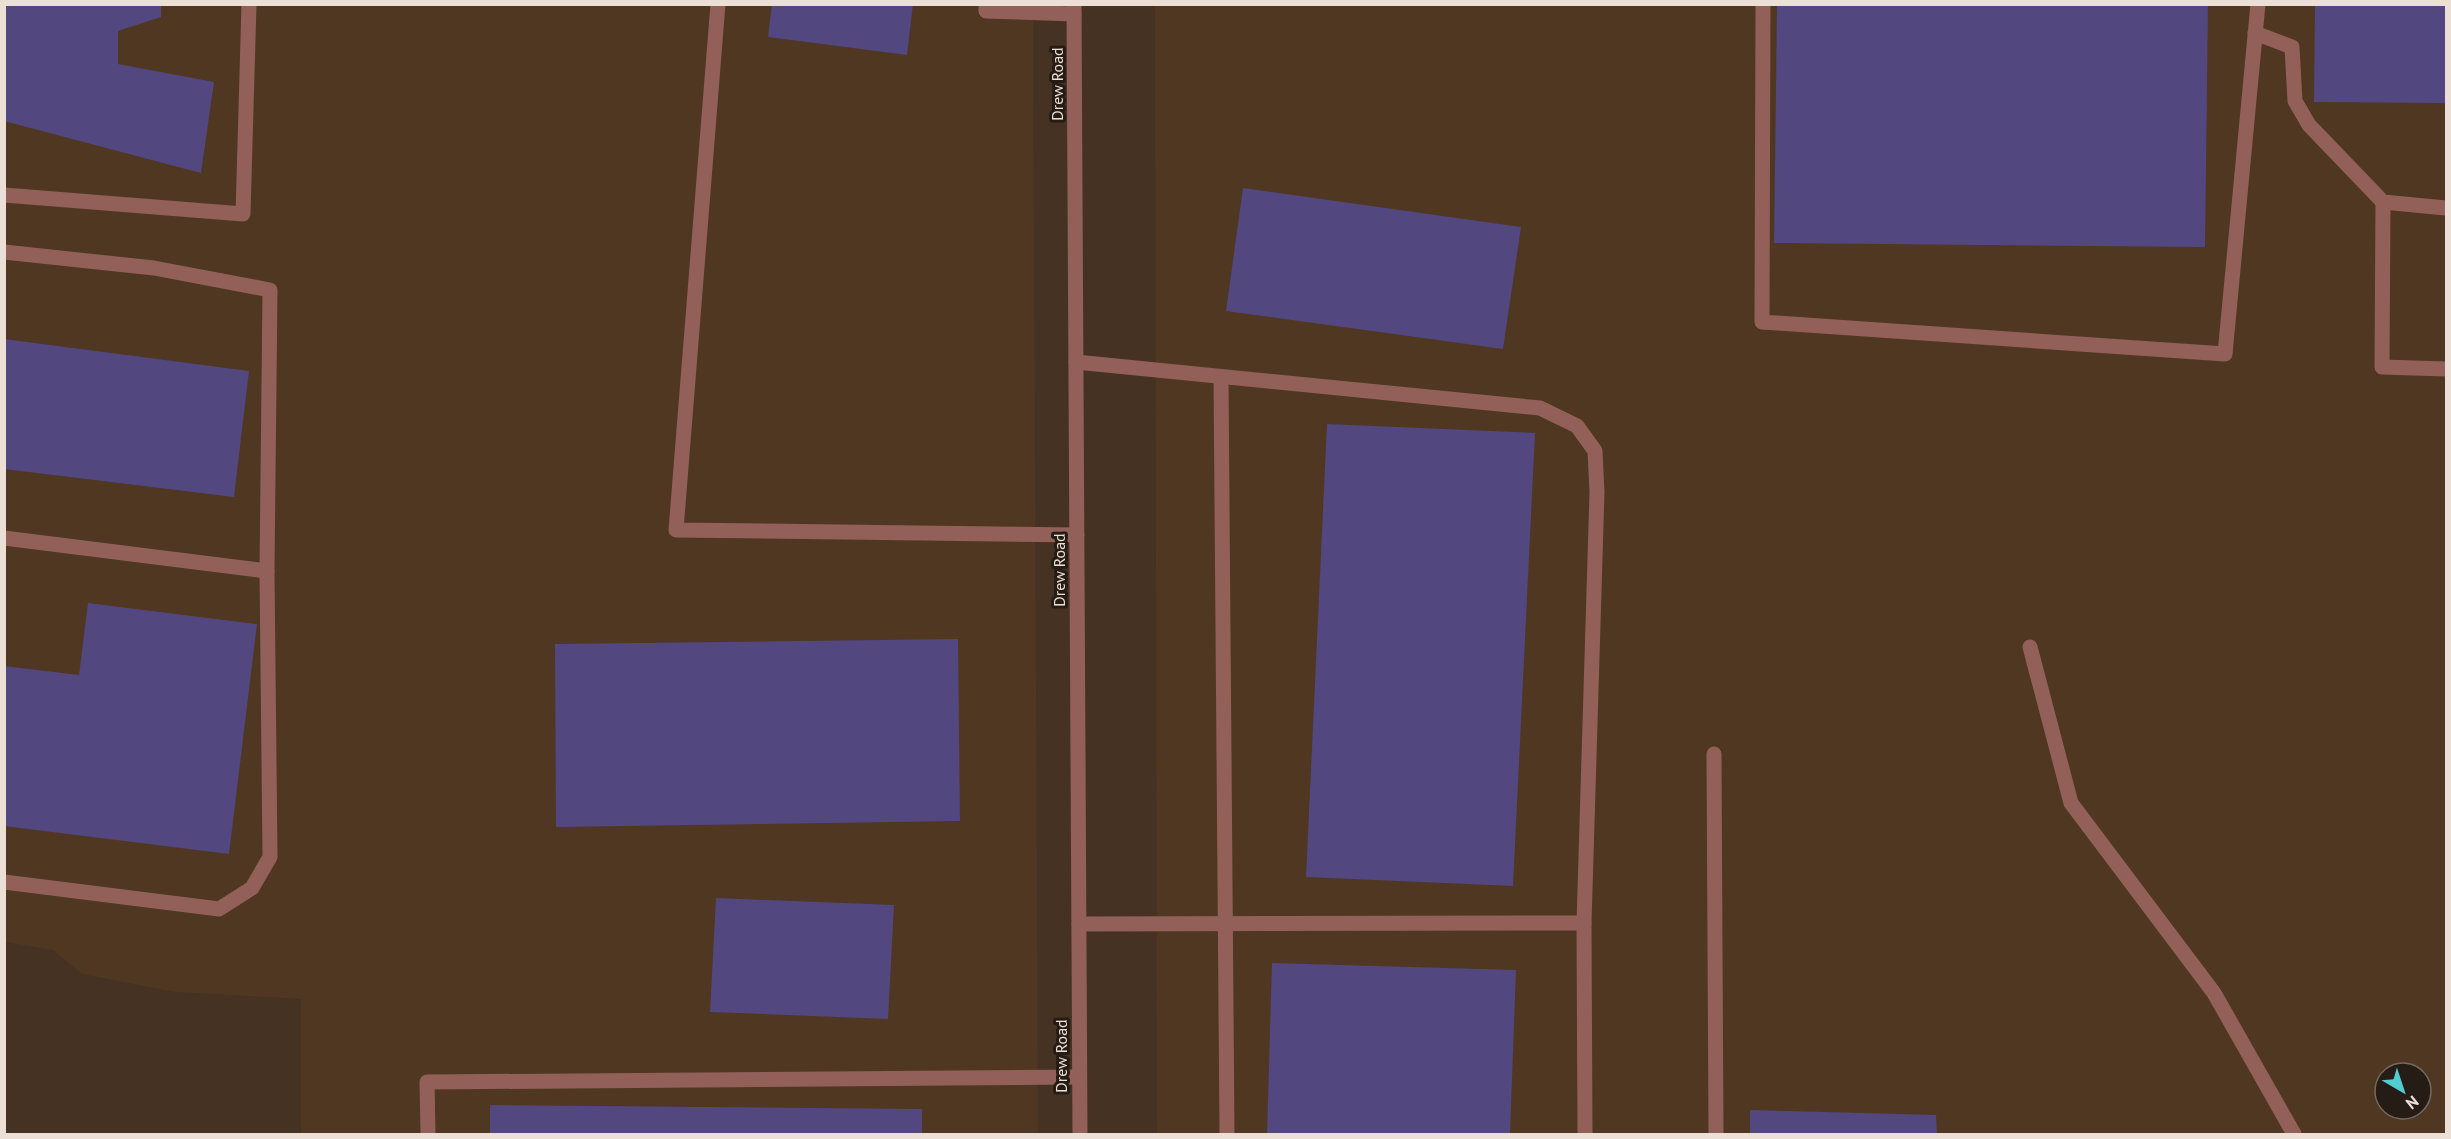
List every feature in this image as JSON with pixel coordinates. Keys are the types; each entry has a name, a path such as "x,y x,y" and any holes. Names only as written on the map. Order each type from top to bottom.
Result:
{"street":[{"path":"4,195 243,214 249,4"},
{"path":"718,4 676,530 1077,535"},
{"path":"986,4 986,11 1074,9"},
{"path":"1763,4 1762,322 2224,354 2258,4"},
{"name":"Drew Road","path":"1074,9 1080,1134"},
{"path":"2256,33 2292,47 2295,101 2309,125 2384,202 2446,208"},
{"path":"2384,202 2382,367 2446,369"},
{"path":"4,252 154,268 270,290 267,571 270,857 252,888 219,909 4,882"},
{"path":"1076,362 1540,408 1577,426 1595,451 1597,492 1584,922 1585,1134"},
{"path":"1221,377 1227,1134"},
{"path":"4,538 267,571"},
{"path":"2030,647 2071,803 2214,993 2294,1134"},
{"path":"1714,754 1716,1134"},
{"path":"1079,924 1584,922"},
{"path":"428,1134 427,1082 1079,1077"}],"shaded area":[{"path":"5,5 1033,5 1038,1134 301,1134 301,999 175,992 82,974 53,950 5,942"},
{"path":"1155,5 2446,5 2446,1134 1157,1134"}],"building":[{"path":"4,4 161,4 161,17 118,31 118,64 214,82 201,173 4,121"},
{"path":"772,4 913,4 907,55 768,37"},
{"path":"1777,4 2208,4 2205,247 1774,243"},
{"path":"2315,4 2446,4 2446,103 2314,102"},
{"path":"1243,188 1521,227 1503,349 1226,311"},
{"path":"4,339 249,371 234,497 4,469"},
{"path":"1327,424 1535,433 1513,886 1306,877"},
{"path":"88,603 257,624 229,854 4,826 4,666 79,675"},
{"path":"958,639 960,821 556,827 555,644"},
{"path":"716,898 894,905 888,1019 710,1012"},
{"path":"1272,963 1516,970 1510,1134 1267,1134"},
{"path":"490,1105 922,1109 922,1134 490,1134"},
{"path":"1750,1110 1936,1115 1937,1134 1750,1134"}]}
